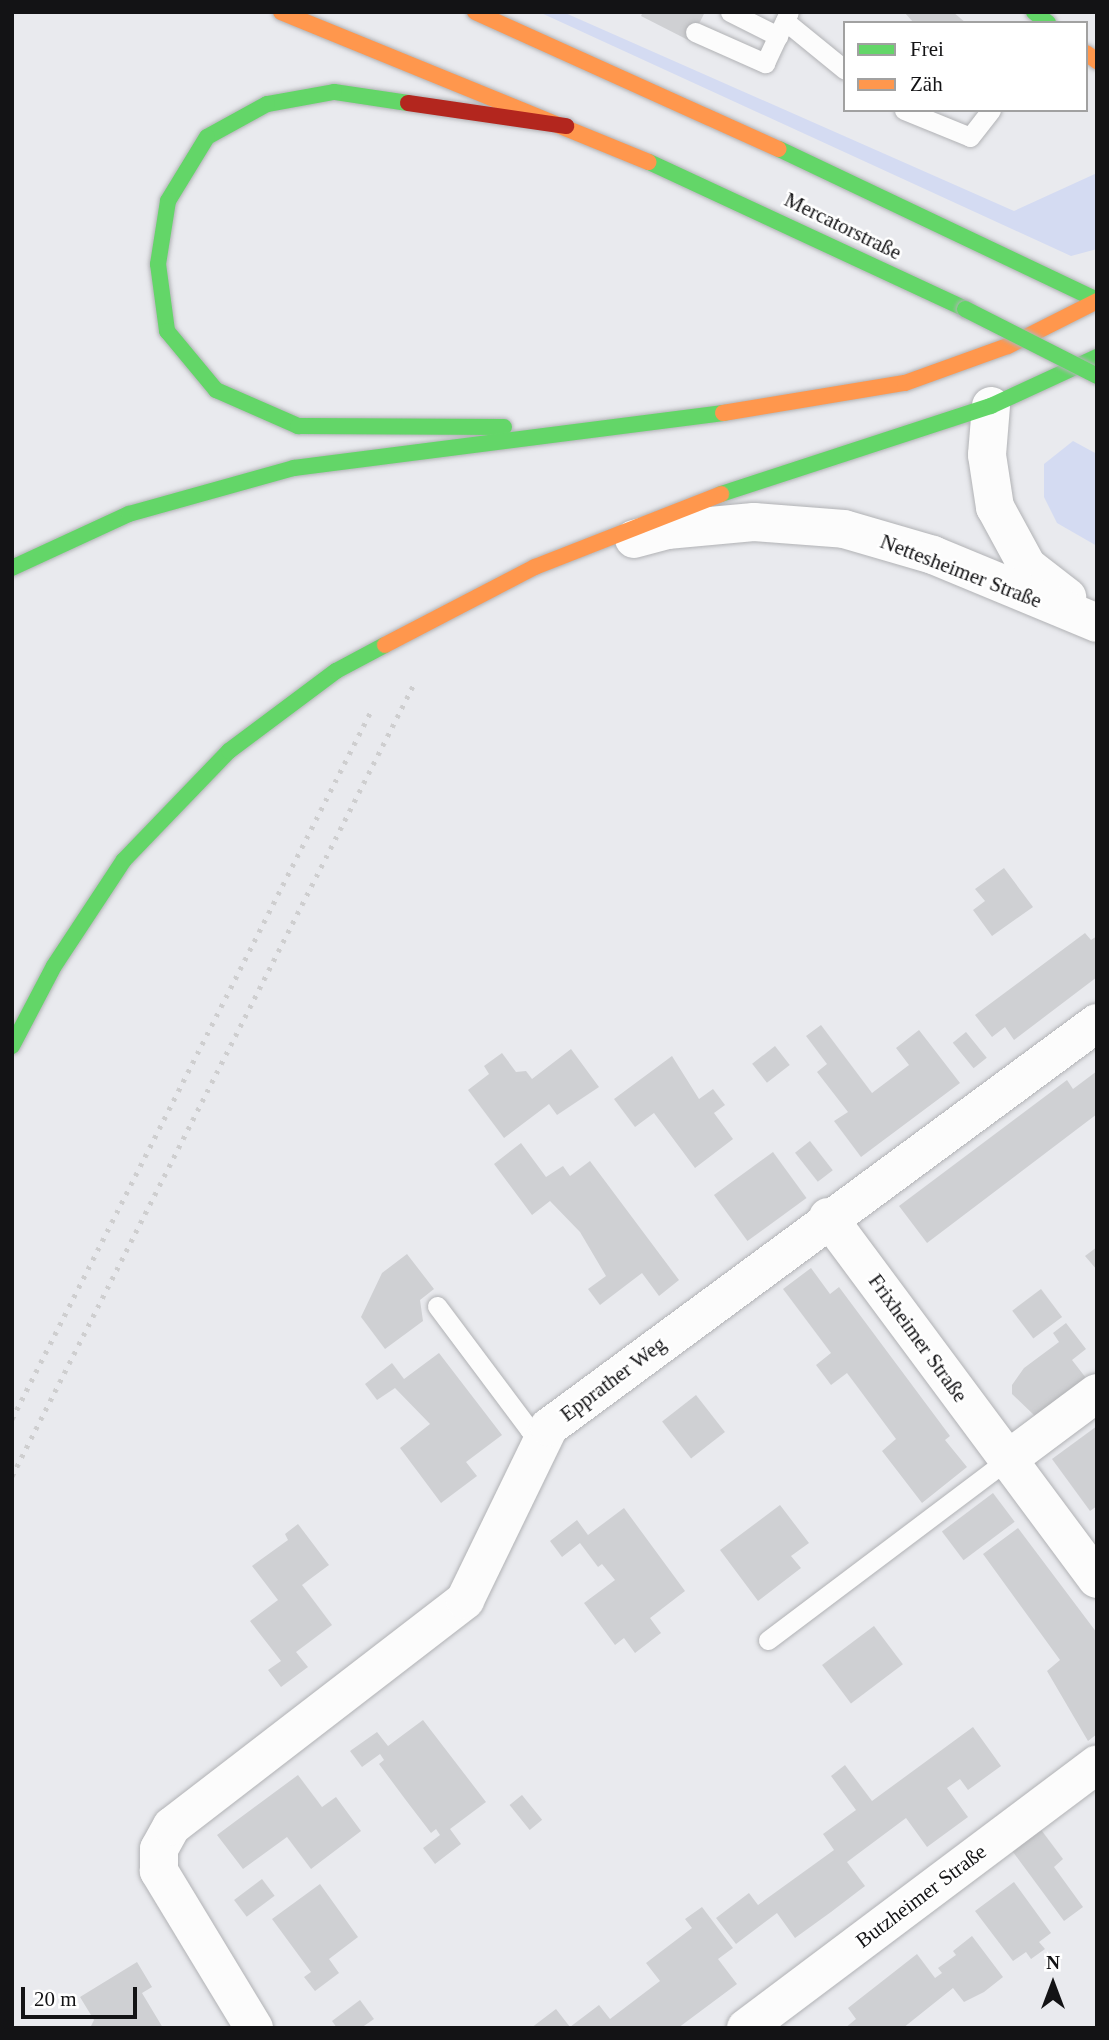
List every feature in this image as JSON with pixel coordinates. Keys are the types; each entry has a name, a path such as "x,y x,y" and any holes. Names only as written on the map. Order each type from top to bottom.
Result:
{"main road":[{"path":"281,12 566,126"},
{"name":"Mercatorstraße","path":"475,12 1041,270 1097,301"},
{"path":"566,126 334,92 267,104 207,138 168,201 158,264 167,331 216,390 298,426 644,423"},
{"name":"Mercatorstraße","path":"566,126 787,222 1097,376"},
{"path":"12,568 129,514 294,468 644,423 905,383 1008,346 1097,301"},
{"path":"12,1046 54,967 124,860 229,751 337,671 535,567 766,476 991,405 1097,357"}],"street":[{"path":"991,405 987,455 995,507 1027,566 1097,621"},
{"name":"Nettesheimer Straße","path":"535,567 667,530 754,522 844,529 933,555 1097,621"},
{"name":"Epprather Weg","path":"254,2028 159,1871 159,1849 172,1826 465,1600 549,1427 828,1217 874,1191 1097,1023"},
{"name":"Frixheimer Straße","path":"828,1217 1097,1579"},
{"path":"1007,1460 1097,1393"},
{"name":"Butzheimer Straße","path":"746,2028 1097,1764"}],"lane":[{"path":"730,12 784,23 843,68"},
{"path":"695,32 765,64 784,23"},
{"path":"909,112 970,137 989,112"},
{"path":"437,1306 529,1429 544,1437"},
{"path":"768,1640 1007,1460"}],"shaded area":[{"path":"539,12 563,12 1014,211 1097,173 1097,249 1071,256"},
{"path":"1073,441 1097,454 1097,546 1057,523 1044,497 1044,464"}],"building":[{"path":"643,12 705,12 690,41 641,16"},
{"path":"904,12 953,12 964,21 912,21"},
{"path":"1004,868 1033,907 992,936 973,910 985,901 975,889"},
{"path":"1085,933 1091,940 1097,936 1097,977 1014,1040 1005,1027 992,1037 975,1015"},
{"path":"821,1025 872,1093 909,1065 896,1048 919,1030 960,1083 861,1157 834,1121 848,1112 817,1072 827,1064 806,1036"},
{"path":"966,1032 987,1058 974,1068 953,1043"},
{"path":"775,1046 790,1065 767,1083 752,1064"},
{"path":"571,1049 599,1087 557,1115 549,1104 504,1138 468,1090 489,1074 484,1066 502,1053 516,1072 526,1071 532,1079"},
{"path":"672,1056 699,1099 713,1089 725,1105 714,1113 733,1139 695,1168 654,1113 635,1127 614,1099"},
{"path":"1097,1071 1097,1114 927,1243 899,1206 1067,1080 1073,1089"},
{"path":"810,1141 833,1170 818,1182 795,1153"},
{"path":"521,1143 546,1177 563,1166 570,1176 590,1161 679,1280 659,1296 642,1273 600,1305 588,1289 606,1276 580,1232 550,1201 532,1215 494,1164"},
{"path":"773,1152 807,1198 747,1241 714,1195"},
{"path":"1097,1247 1097,1270 1085,1256"},
{"path":"407,1254 434,1289 420,1300 423,1321 385,1349 361,1317 382,1273"},
{"path":"811,1268 830,1294 839,1287 950,1436 945,1440 967,1467 922,1503 882,1451 896,1439 847,1373 831,1385 816,1365 831,1353 783,1289"},
{"path":"1041,1289 1062,1317 1033,1339 1012,1311"},
{"path":"1066,1323 1086,1349 1072,1360 1086,1378 1035,1416 1012,1394 1012,1385 1024,1368 1059,1342 1053,1333"},
{"path":"439,1353 502,1435 466,1462 477,1476 441,1503 400,1448 430,1424 395,1388 377,1400 365,1384 392,1363 404,1379"},
{"path":"696,1395 725,1432 691,1459 662,1421"},
{"path":"1097,1426 1097,1506 1090,1511 1052,1459"},
{"path":"993,1493 1015,1522 964,1560 942,1532"},
{"path":"780,1505 809,1543 791,1556 801,1568 758,1601 720,1550"},
{"path":"624,1508 685,1591 650,1618 661,1633 635,1653 624,1638 615,1645 584,1603 615,1580 602,1564 598,1567 580,1543 562,1557 550,1541 577,1520 588,1535"},
{"path":"298,1524 329,1565 302,1585 332,1625 296,1652 308,1667 281,1687 268,1670 281,1661 250,1621 278,1600 252,1566 288,1540 285,1534"},
{"path":"1018,1528 1097,1633 1097,1734 1088,1741 1047,1671 1060,1660 983,1554"},
{"path":"874,1626 903,1664 851,1703 822,1665"},
{"path":"423,1720 486,1802 450,1829 461,1844 435,1864 423,1848 440,1835 436,1829 431,1833 379,1764 384,1760 380,1754 362,1767 350,1751 377,1732 388,1746"},
{"path":"973,1727 1001,1766 968,1790 960,1779 947,1788 968,1817 927,1847 906,1818 847,1862 865,1886 831,1912 795,1938 777,1913 736,1944 716,1918 749,1893 758,1905 834,1850 823,1834 856,1810 831,1776 845,1765 872,1801"},
{"path":"298,1775 322,1807 336,1797 361,1831 311,1869 287,1837 243,1869 217,1835"},
{"path":"522,1795 542,1820 530,1830 510,1805"},
{"path":"1039,1827 1063,1859 1054,1867 1083,1907 1064,1921 1010,1848"},
{"path":"262,1879 275,1896 247,1917 234,1900"},
{"path":"1014,1882 1051,1933 1039,1942 1045,1949 1031,1959 1026,1952 1013,1961 975,1911"},
{"path":"320,1884 358,1937 329,1959 339,1973 315,1991 304,1977 311,1972 272,1919"},
{"path":"702,1907 733,1948 718,1959 737,1984 678,2028 531,2028 556,2009 570,2027 599,2005 610,2019 660,1981 646,1963 692,1928 685,1919"},
{"path":"972,1936 1003,1977 984,1992 964,2002 953,1988 903,2028 845,2028 856,2019 848,2008 917,1954 935,1978 942,1973 938,1968 956,1955 953,1951"},
{"path":"137,1962 152,1987 142,1993 163,2028 90,2028 94,2020 80,1997"},
{"path":"360,2000 374,2019 361,2028 337,2028 332,2021"}],"railway":[{"path":"12,1476 413,686"},
{"path":"12,1419 372,709"}],"traffic: fast":[{"path":"1034,12 1045,21"},
{"path":"408,103 334,92 267,104 207,137 168,201 158,264 167,331 216,390 298,426 504,427"},
{"path":"779,149 1097,300"},
{"path":"649,162 965,309"},
{"path":"965,309 1097,376"},
{"path":"721,494 991,406 1097,357"},
{"path":"12,568 129,514 294,468 723,413"},
{"path":"12,1046 54,966 124,860 229,751 336,671 385,645"}],"traffic: slow":[{"path":"281,12 649,162"},
{"path":"475,12 779,149"},
{"path":"1088,54 1097,61"},
{"path":"723,413 905,383 1008,346 1097,301"},
{"path":"385,645 535,567 721,494"}],"traffic: jam":[{"path":"408,103 566,126"}]}
